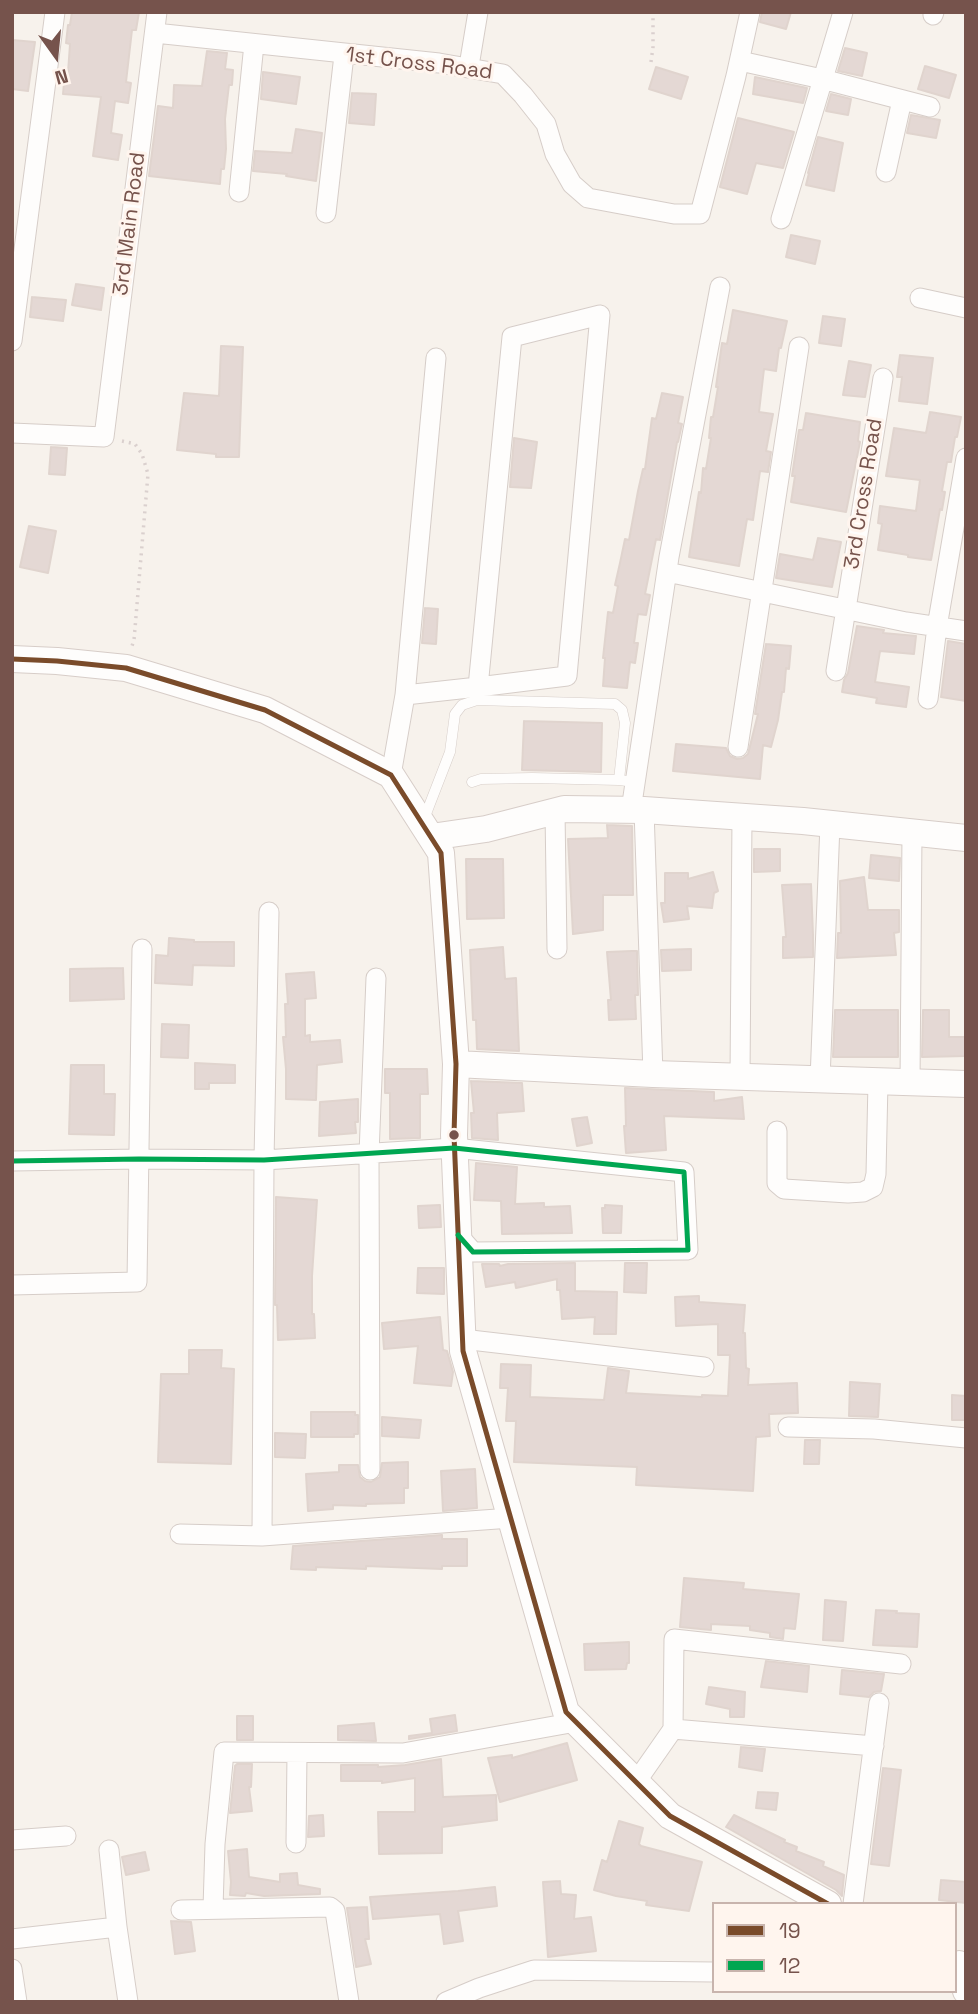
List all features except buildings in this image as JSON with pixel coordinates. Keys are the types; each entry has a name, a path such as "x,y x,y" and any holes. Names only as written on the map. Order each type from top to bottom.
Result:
{"main road":[{"path":"12,659 126,668 265,710 391,775 441,853 456,1064 454,1148 463,1351 566,1712 670,1816 824,1902"},
{"path":"426,830 486,829 564,809 638,810 830,824 966,838"},
{"path":"456,1064 653,1074 966,1084"},
{"path":"960,1964 966,1991"}],"street":[{"path":"12,341 55,12"},
{"name":"3rd Main Road","path":"104,437 157,12"},
{"path":"470,60 478,12"},
{"name":"1st Cross Road","path":"155,33 439,63 503,74 545,124 555,154 572,184 588,198 674,214 700,214 750,12"},
{"path":"780,219 843,12"},
{"path":"239,192 254,44"},
{"path":"326,213 344,54"},
{"path":"740,61 930,107"},
{"path":"886,172 902,100"},
{"path":"653,1074 638,810 627,781 720,286"},
{"path":"920,299 966,308"},
{"path":"405,695 478,687 567,676 600,315 512,337 478,687"},
{"path":"738,747 799,347"},
{"path":"391,775 405,695 436,358"},
{"name":"3rd Cross Road","path":"836,671 883,378"},
{"path":"12,433 104,437"},
{"path":"928,699 937,627 966,458"},
{"path":"667,572 846,610 966,631"},
{"path":"555,811 556,949"},
{"path":"740,1077 742,817"},
{"path":"820,1080 830,824"},
{"path":"910,1082 912,833"},
{"path":"262,1536 264,1160 269,912"},
{"path":"12,1285 137,1282 139,997 142,948"},
{"path":"370,1470 369,1154 376,978"},
{"path":"777,1131 777,1183 784,1189 863,1192 873,1187 876,1174 878,1082"},
{"path":"12,1161 264,1160 454,1148 684,1172 688,1250 473,1252 458,1235"},
{"path":"462,1339 704,1367"},
{"path":"788,1427 874,1429 966,1438"},
{"path":"180,1534 262,1536 511,1518"},
{"path":"636,1782 673,1729 674,1639 901,1664"},
{"path":"853,1902 878,1703"},
{"path":"213,1908 215,1844 224,1752 403,1754 576,1722"},
{"path":"673,1729 874,1746"},
{"path":"296,1843 297,1752"},
{"path":"12,1840 66,1836"},
{"path":"109,1850 128,2002"},
{"path":"181,1910 330,1907 335,1911 349,2002"},
{"path":"12,1939 117,1927"},
{"path":"12,1969 17,2002"},
{"path":"446,2002 481,1995 534,1970 712,1972"}],"lane":[{"path":"426,830 450,752 455,714 462,705 477,700 615,704 622,710 627,781 532,778 481,779 471,782"}],"path":[{"path":"650,62 653,12"},
{"path":"104,437 135,444 142,454 148,474 134,640 126,668"}],"transit line":[{"name":"19","path":"12,659 126,668 265,710 391,775 441,853 456,1064 454,1135 463,1351 566,1712 670,1816 824,1902"},
{"name":"12","path":"12,1161 264,1160 454,1148 684,1172 688,1250 473,1252 458,1235"}]}
